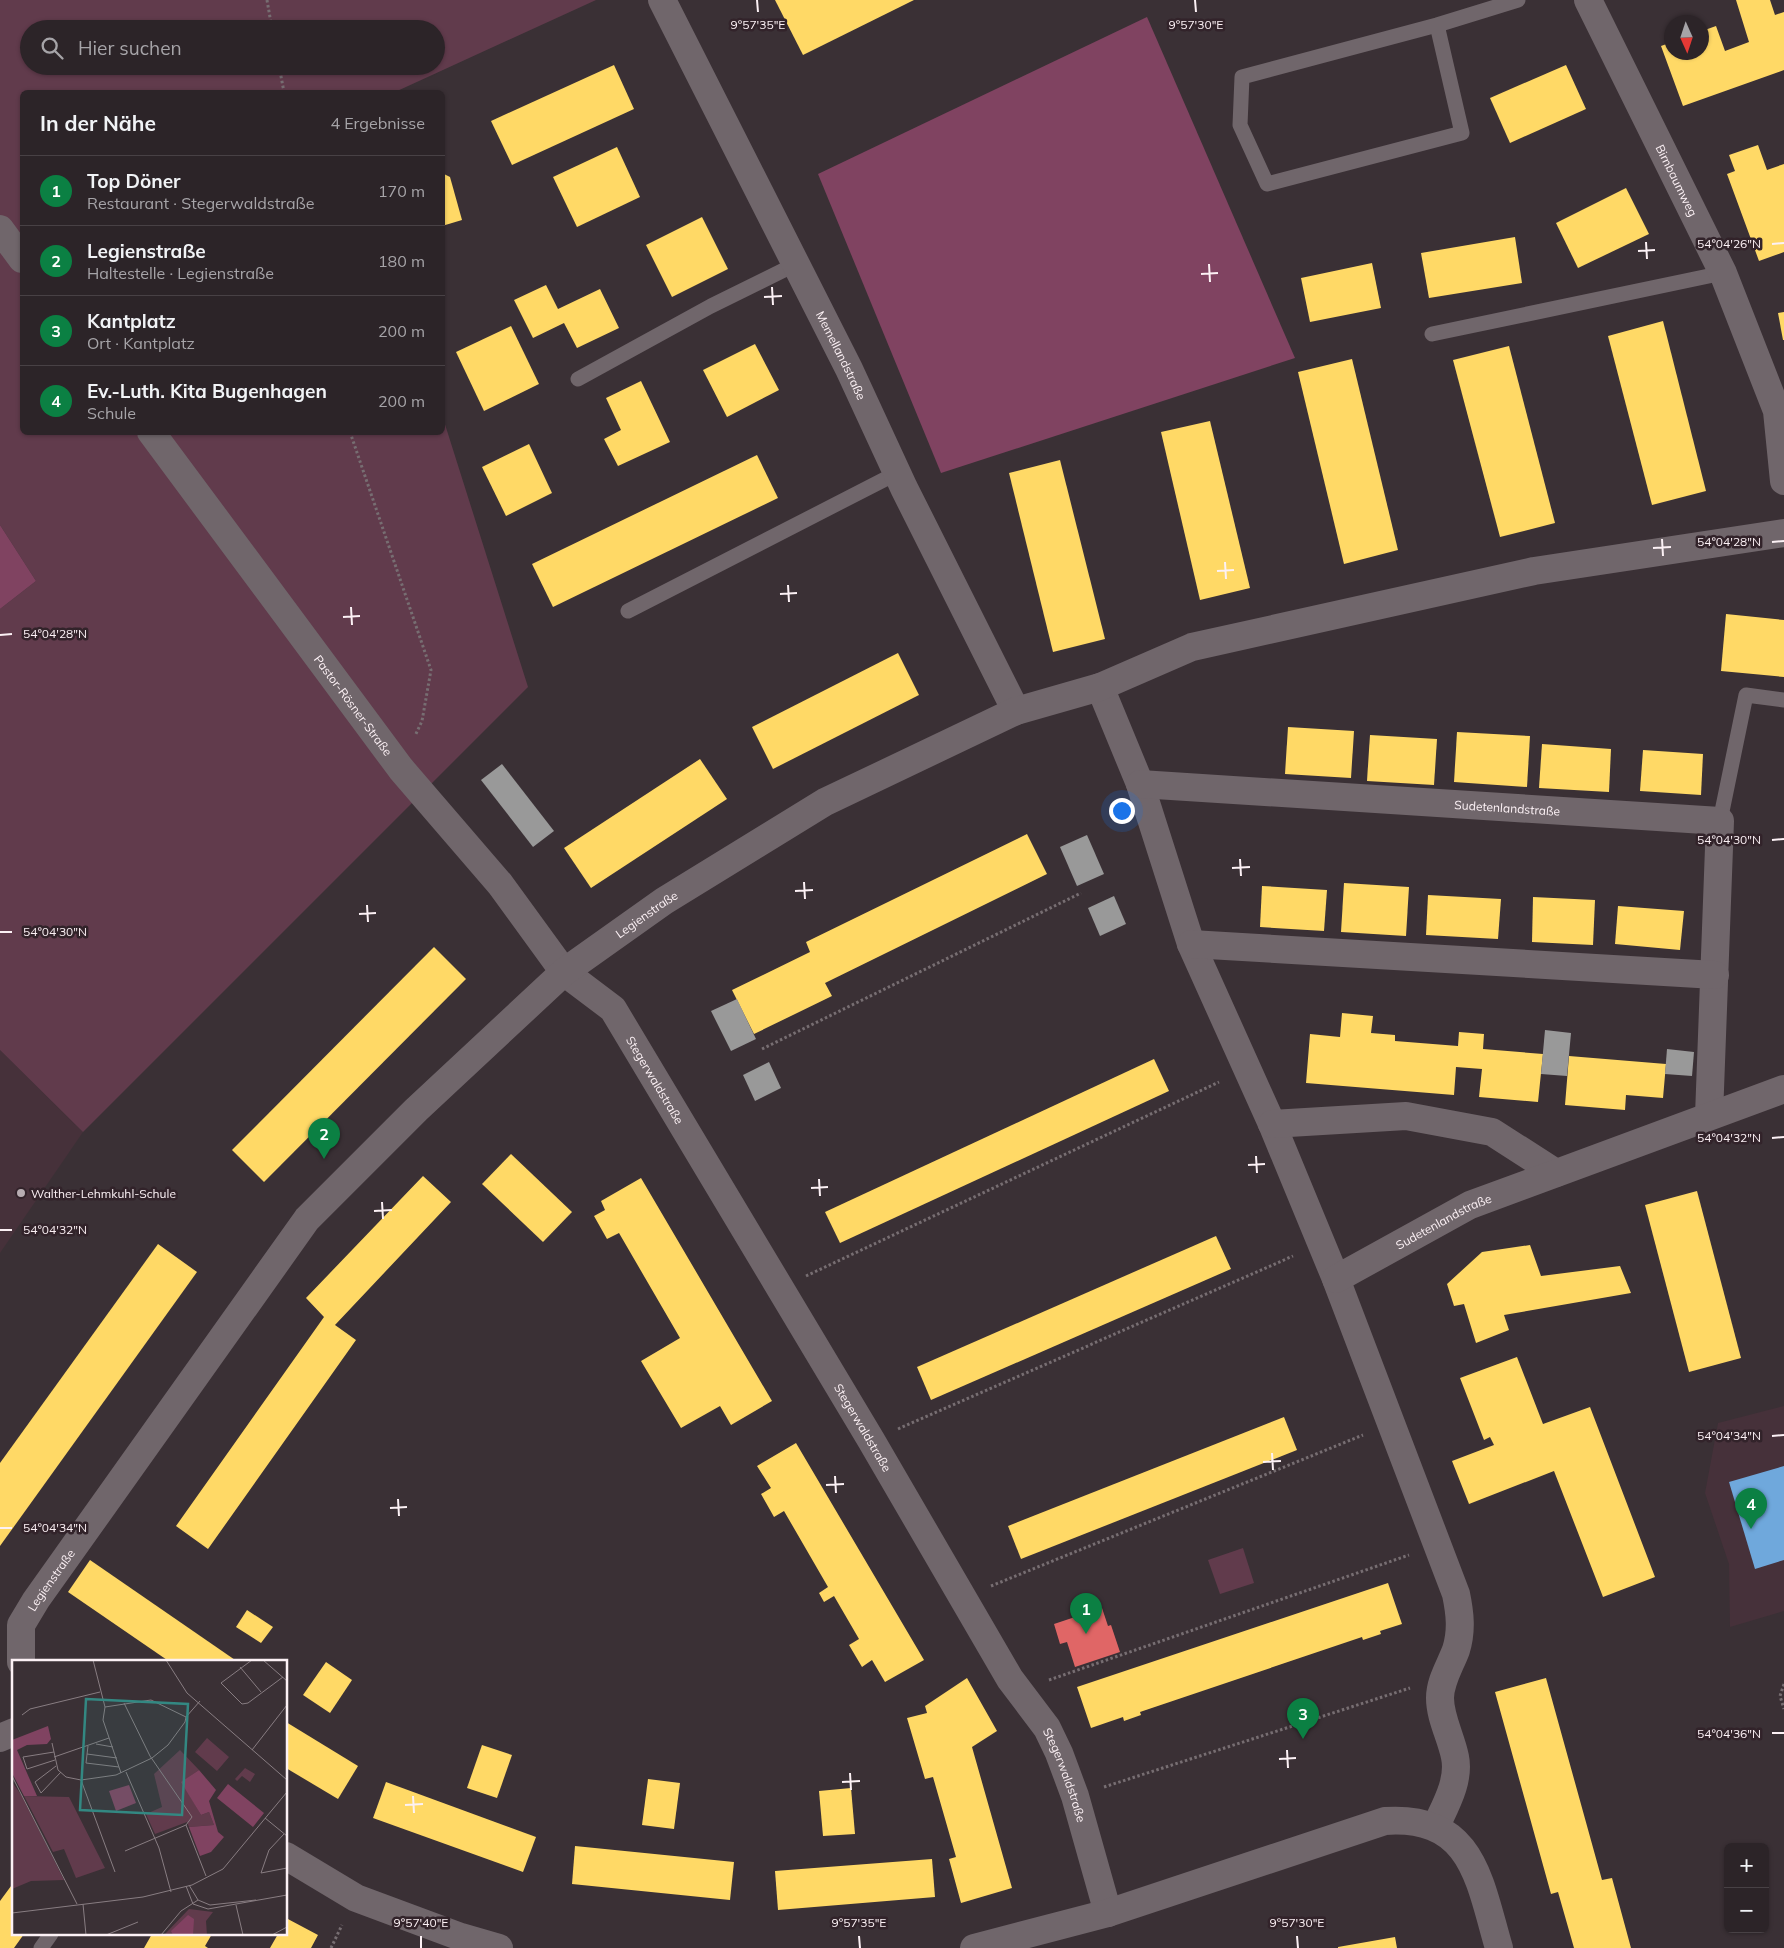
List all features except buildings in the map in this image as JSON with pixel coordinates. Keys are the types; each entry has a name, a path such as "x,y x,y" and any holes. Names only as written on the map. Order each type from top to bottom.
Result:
{"street":[{"name":"Memellandstraße","path":"662,0 849,369 897,472 1016,711"},
{"name":"Birnbaumweg","path":"1588,0 1723,273 1777,411 1784,481"},
{"path":"0,229 20,256"},
{"name":"Pastor-Rösner-Straße","path":"153,435 401,769 500,884 564,972"},
{"path":"1016,711 1100,687 1192,648 1534,571 1784,533"},
{"path":"1100,687 1140,784 1191,944 1272,1124 1336,1279 1456,1594 1461,1622 1456,1650 1445,1676 1440,1697 1442,1714 1455,1758 1456,1772 1449,1798 1436,1826"},
{"name":"Legienstraße","path":"21,1660 21,1625 36,1600 307,1219 416,1110 564,972 664,901 825,802 1016,711"},
{"name":"Sudetenlandstraße","path":"1140,784 1720,821"},
{"path":"1710,1116 1720,821"},
{"path":"1191,944 1715,974"},
{"name":"Stegerwaldstraße","path":"564,972 613,1009 872,1440 963,1598 1019,1690 1037,1712 1059,1753 1075,1796 1108,1913"},
{"name":"Sudetenlandstraße","path":"1336,1279 1470,1205 1784,1089"},
{"path":"1272,1124 1406,1116 1492,1132 1556,1173"},
{"path":"0,1738 12,1733"},
{"path":"974,1948 1108,1913 1385,1822 1410,1820 1436,1826 1458,1842 1478,1879 1499,1948"},
{"path":"288,1857 356,1898 461,1938 499,1948"}],"lane":[{"path":"1437,25 1462,133 1267,184 1240,125 1242,77 1437,25 1518,0"},
{"path":"578,379 711,306 796,264"},
{"path":"1432,334 1723,273"},
{"path":"628,610 897,472"},
{"path":"1720,821 1746,695 1784,700"},
{"path":"41,1948 50,1936"}],"path":[{"path":"267,0 270,20"},
{"path":"281,75 284,90"},
{"path":"351,435 430,670 422,720 401,769"},
{"path":"762,1049 1080,893"},
{"path":"780,1288 1247,1069"},
{"path":"872,1440 1321,1244"},
{"path":"963,1598 1391,1424"},
{"path":"1019,1690 1438,1545"},
{"path":"1110,1785 1445,1676"},
{"path":"1784,1684 1780,1696 1784,1709"}],"shaded area":[{"path":"0,0 596,0 445,69 445,20 20,20 20,75 432,75 399,90 20,90 20,435 445,435 445,424 528,687 83,1132 0,1050 0,609 36,581 0,525"},
{"path":"1147,17 1295,358 941,473 818,174"},
{"path":"0,525 36,581 0,609"},
{"name":"Walther-Lehmkuhl-Schule","path":"0,1050 83,1132 0,1253"},
{"path":"1784,1406 1784,1611 1730,1627 1729,1564 1705,1493 1718,1423"},
{"path":"1243,1548 1254,1583 1220,1594 1208,1560"}],"place":[{"name":"Legienstraße","path":"324,1159"},
{"name":"Walther-Lehmkuhl-Schule","path":"21,1193"},
{"name":"Ev.-Luth. Kita Bugenhagen","path":"1751,1529"},
{"name":"Top Döner","path":"1086,1634"},
{"name":"Kantplatz","path":"1303,1739"}]}
